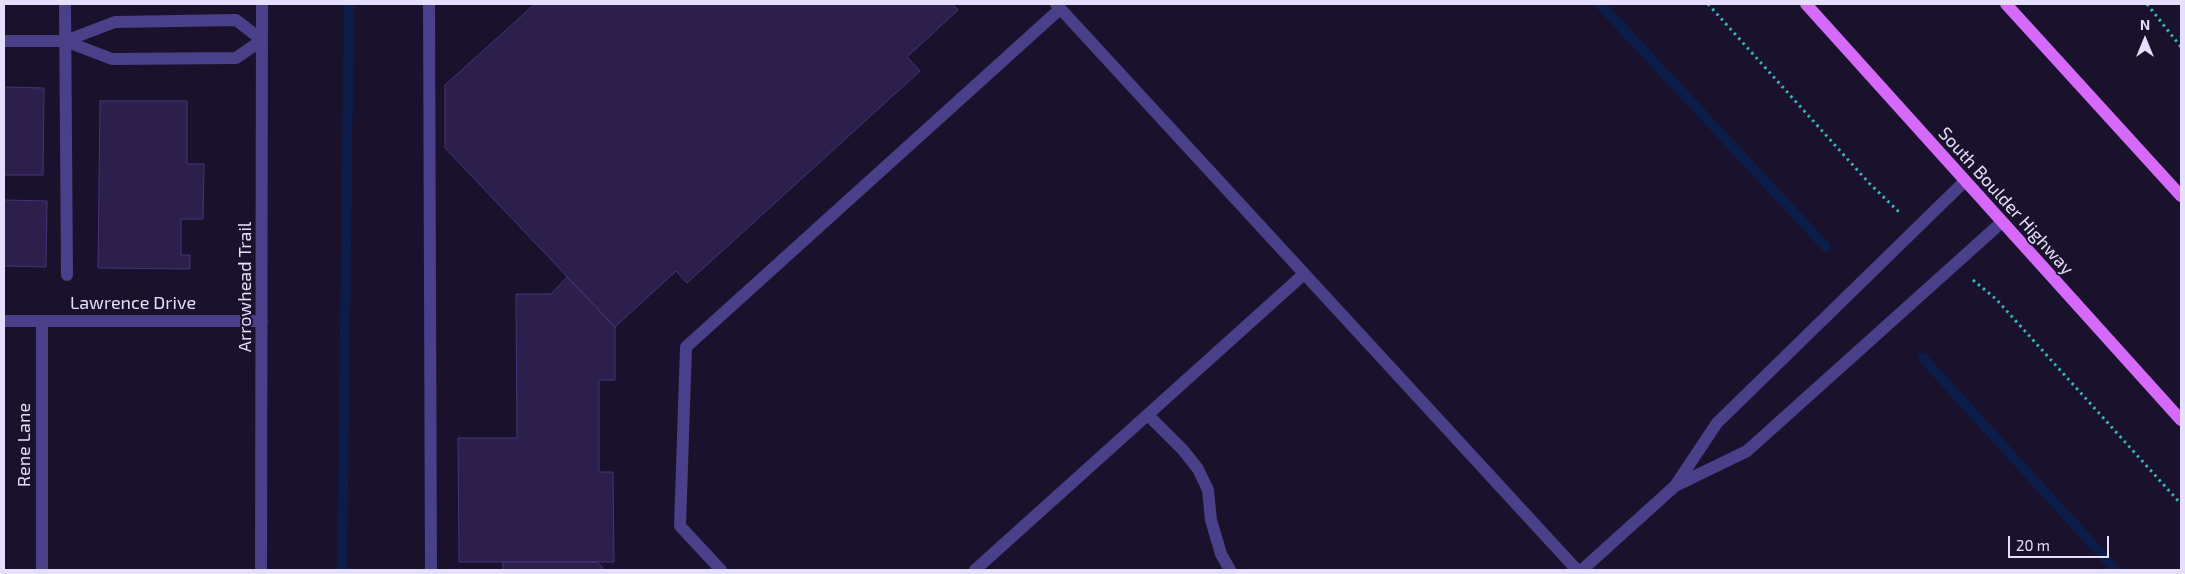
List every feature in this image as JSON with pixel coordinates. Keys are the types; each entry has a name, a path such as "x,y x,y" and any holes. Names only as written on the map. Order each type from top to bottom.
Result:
{"main road":[{"name":"South Boulder Highway","path":"1806,4 2181,420"},
{"path":"2006,4 2181,196"}],"street":[{"path":"65,4 67,275"},
{"name":"Arrowhead Trail","path":"261,570 262,4"},
{"path":"428,4 431,570"},
{"path":"721,570 680,526 686,346 1058,6 1577,570"},
{"path":"4,42 65,41 115,22 236,20 262,40 236,58 112,60 65,41"},
{"path":"1582,570 1675,486 1717,423 1965,181"},
{"path":"1675,486 1747,451 2002,222"},
{"path":"975,570 1304,274"},
{"name":"Lawrence Drive","path":"4,321 262,321"},
{"name":"Rene Lane","path":"42,321 42,570"},
{"path":"1148,415 1184,450 1198,469 1208,490 1211,520 1221,554 1230,570"}],"path":[{"path":"2147,4 2181,47"}],"building":[{"path":"535,4 952,4 958,10 907,57 920,71 687,283 676,271 615,327 445,148 445,85"},
{"path":"4,87 44,88 43,175 4,175"},
{"path":"100,101 187,101 187,164 204,164 203,219 181,219 181,255 190,255 190,269 98,268"},
{"path":"4,200 47,201 46,267 4,266"},
{"path":"567,277 615,327 615,380 599,380 599,472 613,472 614,562 459,562 458,438 517,438 516,294 551,294"},
{"path":"503,562 597,562 605,570 503,570"}],"waterway":[{"path":"342,570 349,4"},
{"path":"1600,4 1826,247"},
{"path":"1923,358 2116,570"}]}
